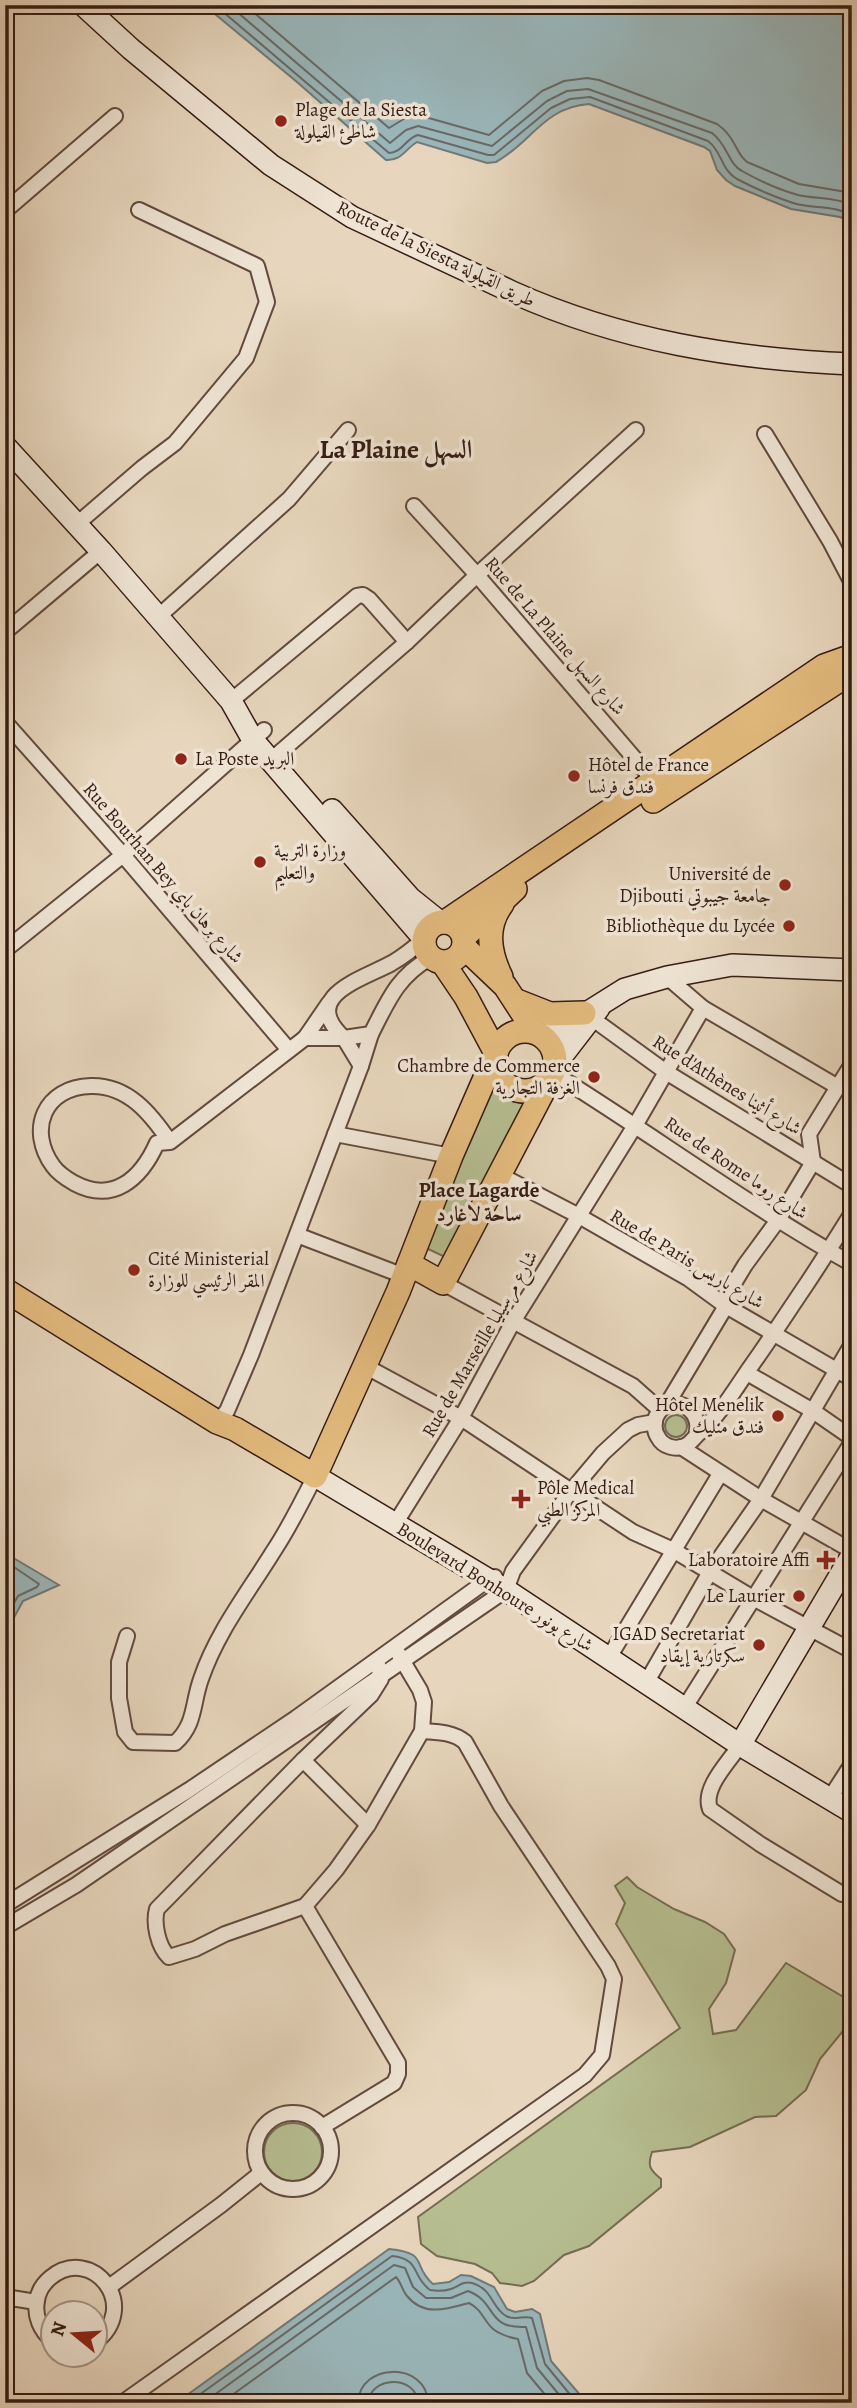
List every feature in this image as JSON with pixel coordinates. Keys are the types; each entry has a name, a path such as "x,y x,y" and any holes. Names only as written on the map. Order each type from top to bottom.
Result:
{"main road":[{"name":"Route de la Siesta طريق القيلولة","path":"83,5 131,50 271,165 352,217 512,292 617,330 678,346 784,361 852,365"},
{"path":"5,446 101,551 234,705 433,953 466,997 496,1053 497,1073 511,1088 531,1091 541,1087 592,1013"},
{"path":"433,953 457,959 464,942 509,893 659,788 824,666 852,656"},
{"path":"433,953 430,927 442,922 536,859 852,672"},
{"path":"276,756 410,898 442,922 459,928 464,942 511,994 553,1049 552,1073 443,1283 407,1270"},
{"path":"509,893 496,912 490,935 492,956 511,994 550,1014 592,1013"},
{"path":"5,1290 315,1476 407,1270 451,1156 496,1053 507,1037 525,1030 539,1034 558,1031 592,1013 625,989 667,977 732,965 852,970"},
{"path":"5,1273 226,1421"},
{"name":"Boulevard Bonhoure شارع بونور","path":"315,1476 395,1524 503,1580 608,1659 740,1745 852,1812"},
{"path":"740,1745 852,1553"}],"street":[{"path":"5,211 115,116"},
{"path":"77,524 175,443 246,358 267,302 257,266 139,210"},
{"path":"159,617 289,499 348,430"},
{"path":"276,756 407,642 636,430"},
{"path":"765,434 830,541 852,583"},
{"name":"Rue de La Plaine شارع السهل","path":"414,506 477,575 659,788"},
{"path":"5,632 101,551"},
{"path":"234,705 357,596 369,599 407,642"},
{"name":"Rue Bourhan Bey شارع برهان باي","path":"5,722 123,855 289,1050"},
{"path":"5,950 123,855 258,735"},
{"path":"170,1142 146,1109 121,1093 98,1086 83,1086 55,1097 45,1110 41,1129 44,1148 54,1168 68,1180 86,1189 103,1192 122,1187 150,1160 157,1143 170,1142 305,1038 331,999 357,981 393,962 433,953"},
{"path":"226,1421 371,1034 400,981 433,953"},
{"path":"393,962 401,970 400,981"},
{"path":"667,977 703,1008 838,1087"},
{"path":"331,999 328,1017 361,1066"},
{"name":"Rue de Marseille شارع مرسيليا","path":"395,1524 461,1418 514,1320 636,1124 703,1008"},
{"name":"Rue d'Athènes شارع أثينا","path":"592,1013 666,1072 852,1186"},
{"path":"305,1038 344,1038 371,1034"},
{"path":"852,1064 809,1134 813,1162 778,1220 745,1265 730,1290 726,1306 660,1413 655,1431 663,1443 668,1447 687,1445 714,1420 852,1213"},
{"name":"Rue de Rome شارع روما","path":"552,1073 636,1124 778,1220 852,1264"},
{"path":"335,1134 451,1156"},
{"name":"Rue de Paris شارع باريس","path":"500,1175 579,1216 689,1279 726,1306 852,1379"},
{"path":"297,1235 407,1270"},
{"path":"443,1283 634,1386 660,1413"},
{"path":"646,1683 710,1573 761,1499 852,1344"},
{"path":"365,1366 461,1418 633,1532 673,1550 753,1598 852,1651"},
{"path":"685,1707 852,1440 813,1411 747,1373"},
{"path":"5,1927 76,1885 503,1580 571,1491 611,1445 628,1430 680,1404 692,1411 698,1423 696,1436"},
{"path":"681,1447 720,1474 852,1553"},
{"path":"608,1659 720,1474"},
{"path":"127,1636 119,1662 125,1732 133,1742 175,1743 187,1732 199,1683 209,1657 315,1476"},
{"path":"379,1667 379,1685 371,1695 303,1760 157,1909 154,1919 163,1951 169,1957 175,1957 225,1934 305,1906 336,1870 368,1825 422,1731 424,1702 398,1654"},
{"path":"5,1905 379,1667"},
{"path":"122,2403 584,2075 602,2055 614,1979 608,1966 500,1806 465,1742 449,1734 422,1731"},
{"path":"740,1745 709,1791 707,1801 710,1809 760,1844 842,1894 852,1894"},
{"path":"303,1760 368,1825"},
{"path":"830,1798 852,1764"},
{"path":"305,1906 398,2063 398,2074 394,2083 322,2127"},
{"path":"301,2113 313,2118 322,2127 329,2137 330,2162 325,2173 316,2182 293,2190 280,2188 261,2173 256,2161 258,2136 265,2125 275,2117 301,2113"},
{"path":"109,2287 261,2173"},
{"path":"38,2321 36,2302 47,2281 67,2269 79,2268 101,2278 109,2287 114,2298 115,2311 108,2329"},
{"path":"5,2297 36,2302"}],"green space":[{"path":"490,1085 507,1099 528,1102 447,1258 426,1248"},
{"path":"676,1415 686,1422 687,1426 680,1436 676,1437 666,1430 665,1426 672,1416"},
{"path":"627,1877 637,1887 674,1909 705,1922 724,1934 735,1950 726,1983 709,2009 713,2034 736,2030 786,1963 852,2002 852,2020 820,2059 806,2090 776,2116 755,2117 690,2147 652,2152 650,2167 661,2179 661,2187 589,2246 564,2255 534,2281 522,2286 500,2283 492,2273 475,2264 437,2256 421,2244 418,2217 680,2028 616,1924 625,1903 615,1886"},
{"path":"287,2123 299,2123 314,2131 322,2146 322,2158 314,2173 299,2181 287,2181 272,2173 264,2158 264,2146 272,2131"}],"water":[{"path":"204,5 852,5 852,230 847,220 840,217 791,209 735,186 717,170 710,151 704,147 589,104 560,112 496,162 487,163 417,142 400,157 386,160"},
{"path":"5,1553 59,1585 23,1601 5,1634"},
{"path":"389,2249 410,2253 433,2284 449,2282 461,2275 471,2276 494,2287 507,2309 515,2312 532,2309 540,2314 551,2361 587,2403 404,2403 400,2398 372,2400 369,2403 176,2403"}],"place":[{"name":"Plage de la Siesta شاطئ القيلولة","path":"281,121"},
{"name":"La Poste البريد","path":"181,759"},
{"name":"Hôtel de France فندق فرنسا","path":"574,776"},
{"name":"وزارة التربية والتعليم","path":"260,862"},
{"name":"Université de Djibouti جامعة جيبوتي","path":"785,885"},
{"name":"Bibliothèque du Lycée","path":"789,926"},
{"name":"Chambre de Commerce الغرفة التجارية","path":"594,1077"},
{"name":"Cité Ministerial المقر الرئيسي للوزارة","path":"134,1270"},
{"name":"Hôtel Menelik فندق منليك","path":"778,1416"},
{"name":"Pôle Medical المركز الطبي","path":"521,1499"},
{"name":"Laboratoire Affi","path":"826,1560"},
{"name":"Le Laurier","path":"799,1596"},
{"name":"IGAD Secretariat سكرتارية إيقاد","path":"759,1645"}],"district":[{"name":"La Plaine السهل","path":"396,449"},
{"name":"Place Lagarde ساحة لاغارد","path":"479,1202"}]}
